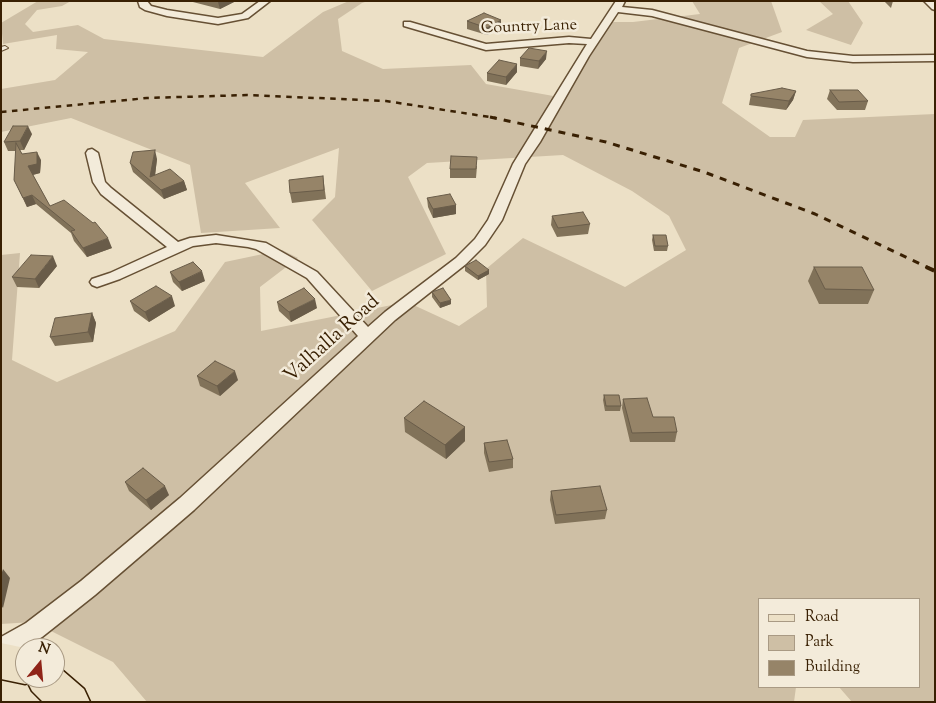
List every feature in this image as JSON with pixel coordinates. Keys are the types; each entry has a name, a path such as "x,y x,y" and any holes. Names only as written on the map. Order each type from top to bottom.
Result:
{"main road":[{"path":"1,661 15,664"},
{"path":"56,688 71,702"}],"street":[{"path":"142,1 143,5 148,8 167,13 218,20 245,16 266,1"},
{"path":"928,1 935,7"},
{"path":"619,5 794,51 826,57 858,59 935,58"},
{"name":"Valhalla Road","path":"1,649 34,630 88,588 187,504 368,337 420,292 461,261 488,233 519,164 619,5"},
{"name":"Country Lane","path":"408,24 468,44 486,47 569,40 594,42"},
{"path":"92,153 99,182 106,191 177,248"},
{"path":"97,282 123,273 199,240 216,238 261,246 312,275 368,337"}],"green space":[{"path":"38,1 71,1 62,6 37,10 25,24 33,32 78,25 104,39 263,57 323,12 349,1 368,1 338,19 342,51 383,69 471,65 486,84 559,97 611,22 633,22 700,14 692,1 771,1 782,32 739,48 722,103 770,137 795,137 803,120 935,114 935,702 852,702 840,688 921,688 921,598 758,598 758,688 796,688 794,702 147,702 113,662 33,622 1,624 1,255 20,253 12,360 57,382 175,331 225,262 282,250 298,258 260,287 261,331 407,302 459,326 487,307 486,269 523,238 625,287 686,250 669,216 632,191 563,155 427,163 408,177 446,254 372,291 312,220 335,197 339,148 245,183 280,228 201,233 190,165 71,118 1,132 1,89 55,80 88,52 56,49 57,35 3,44 1,23"},
{"path":"819,1 848,1 863,23 851,45 806,30 833,14"}],"building":[{"path":"484,13 501,20 487,28 467,21"},
{"path":"529,48 547,51 539,61 520,58"},
{"path":"499,60 517,64 506,77 487,73"},
{"path":"782,88 796,91 789,101 751,96 751,94"},
{"path":"830,90 858,90 868,101 839,102"},
{"path":"13,126 28,126 20,141 4,142"},
{"path":"16,143 22,154 37,152 37,164 28,166 50,206 64,200 93,223 95,222 108,238 83,248 71,231 75,230 32,195 23,198 14,180"},
{"path":"155,150 150,177 170,169 184,181 161,190 130,163 133,152"},
{"path":"451,156 477,157 476,169 450,169"},
{"path":"323,176 324,190 290,193 289,180"},
{"path":"450,194 456,205 433,209 427,198"},
{"path":"583,212 590,224 558,228 552,216"},
{"path":"653,235 666,235 668,246 655,246"},
{"path":"31,255 53,256 35,279 12,277"},
{"path":"476,260 489,270 478,276 465,266"},
{"path":"193,262 202,271 179,282 170,272"},
{"path":"814,267 862,267 874,290 825,289"},
{"path":"156,286 172,296 145,312 130,301"},
{"path":"304,288 315,299 289,312 277,302"},
{"path":"443,288 451,300 440,303 432,292"},
{"path":"92,313 88,332 50,337 55,318"},
{"path":"215,361 235,371 217,386 197,376"},
{"path":"604,395 619,395 621,406 606,406"},
{"path":"647,398 653,417 674,417 677,432 632,433 623,399"},
{"path":"424,401 465,427 445,445 404,418"},
{"path":"507,440 513,459 489,462 484,443"},
{"path":"143,468 165,486 146,500 125,482"},
{"path":"600,486 607,510 556,515 551,491"}],"railway":[{"path":"1,112 147,98 247,95 386,101 491,117"},
{"path":"491,117 496,118"},
{"path":"491,117 606,142 704,172 815,214 929,268"},
{"path":"926,267 935,271"}]}
